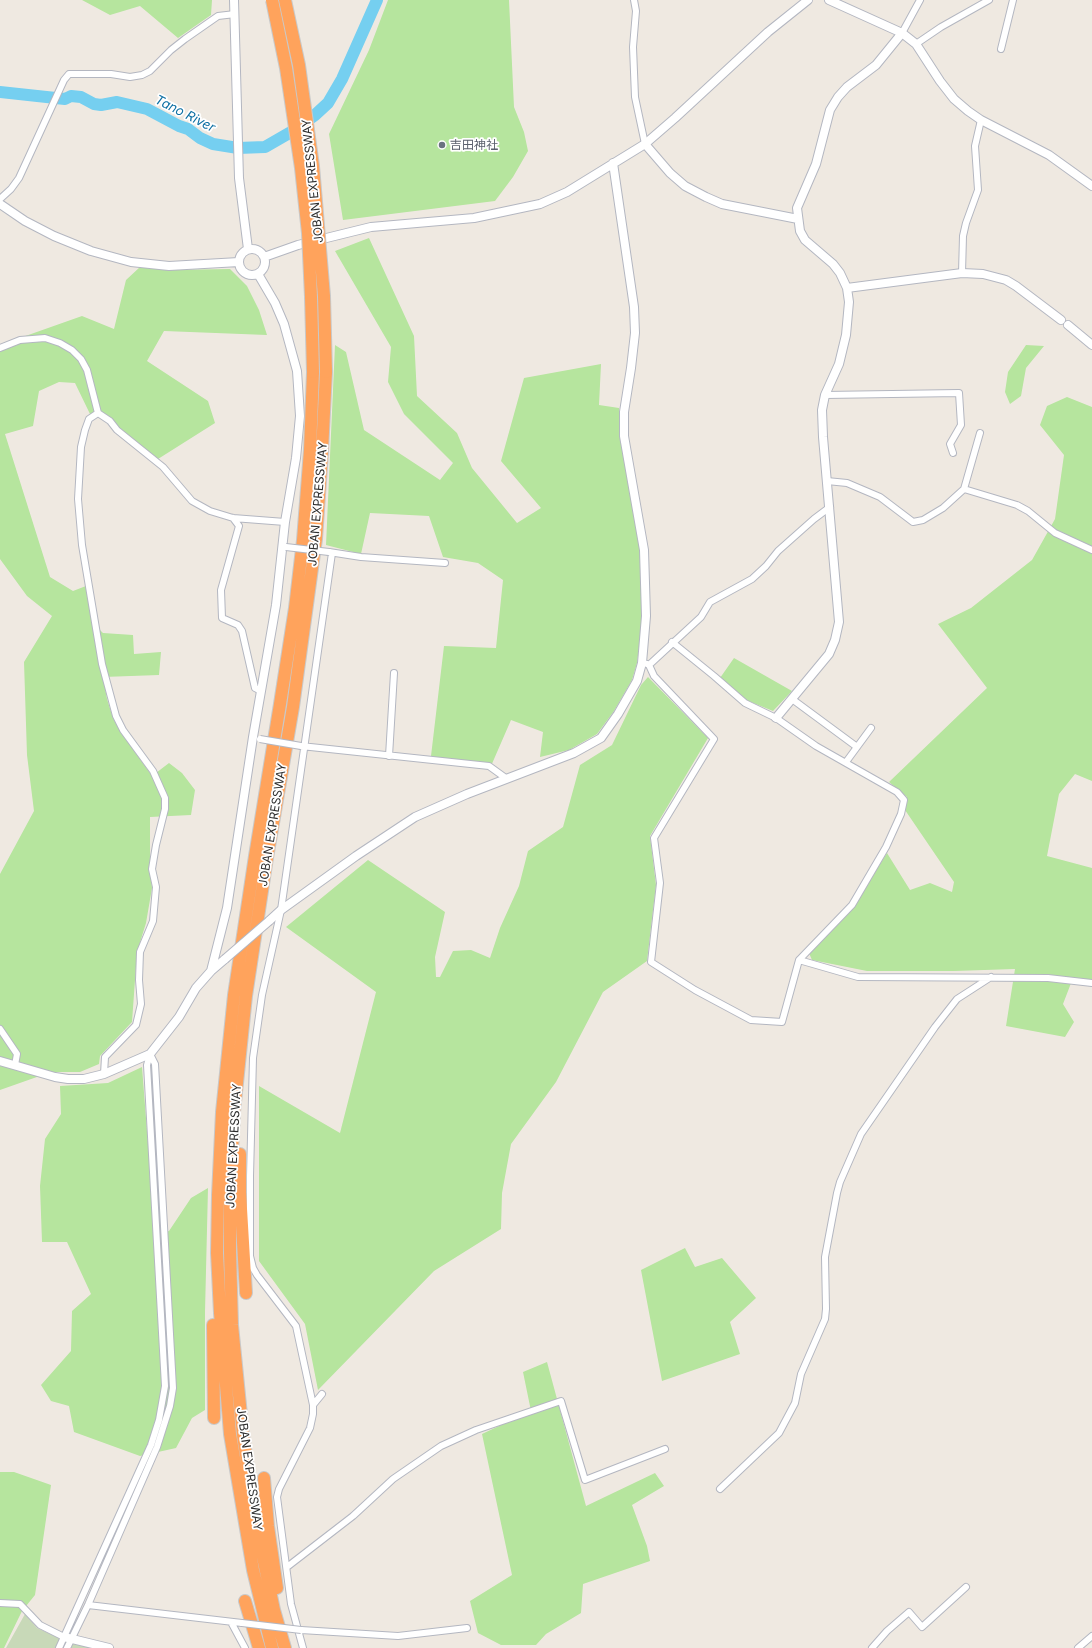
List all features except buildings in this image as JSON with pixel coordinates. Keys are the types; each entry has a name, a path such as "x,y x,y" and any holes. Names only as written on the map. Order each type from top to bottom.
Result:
{"highway":[{"name":"JOBAN EXPRESSWAY","path":"272,0 286,68 302,175 308,233 313,372 310,458 296,600 253,864 234,995 226,1064 219,1156 218,1253 220,1313 230,1434 251,1564 272,1648"},
{"name":"JOBAN EXPRESSWAY","path":"284,1645 274,1610 257,1528 243,1435 232,1325 230,1192 234,1112 246,996 308,609 316,539 326,372 324,296 313,166 299,65 285,0"},
{"path":"238,1065 240,1192 246,1293"},
{"path":"214,1418 213,1314 218,1253"},
{"path":"264,1478 270,1541 284,1645"},
{"path":"245,1601 259,1648"}],"street":[{"path":"234,0 239,170 244,225 248,249"},
{"path":"634,0 636,11 633,47 636,98 645,144 670,173 685,186 706,197 722,204 798,219"},
{"path":"264,257 298,245 371,227 474,218 540,204 567,192 645,144 768,32 808,0"},
{"path":"829,0 902,33 916,44 940,81 954,99 981,120 1049,155 1092,186"},
{"path":"916,44 941,27 989,0"},
{"path":"1001,49 1013,0"},
{"path":"776,718 829,654 835,640 839,622 822,422 825,395 839,364 846,335 849,302 847,288 840,273 833,264 804,240 800,231 798,208 816,164 830,110 838,97 847,87 876,65 902,33 918,2"},
{"path":"0,199 20,178 64,80 69,74 111,74 130,77 142,75 150,71 176,47 218,16 235,14"},
{"path":"962,272 963,236 978,190 975,146 981,120"},
{"path":"613,163 634,307 635,333 632,368 624,412 624,436 644,550 646,616 645,664 654,676 714,739 654,838 660,883 651,962 695,990 751,1020 782,1022 799,960 852,905 886,847 901,814 904,800 897,792 816,746 776,718 745,703 672,642"},
{"path":"0,204 25,221 54,236 91,251 132,262 169,266 239,262"},
{"path":"248,249 256,249 264,257 265,264 258,274 251,275 241,270 239,262 240,256 248,249"},
{"path":"847,288 962,272 984,274 1006,280 1065,322 1092,345"},
{"path":"211,970 227,908 256,738 261,691 276,605 284,546 285,522 296,458 300,416 297,371 284,324 275,303 258,274"},
{"path":"0,348 20,340 45,338 60,343 72,350 81,360 86,370 98,413 110,421 117,430 163,467 192,501 210,511 232,518 285,522"},
{"path":"825,395 959,393 961,425 950,444 953,453"},
{"path":"98,413 89,419 81,447 78,499 82,545 101,657 116,716 123,730 153,771 165,798 165,810 156,845 152,869 156,887 153,921 140,952 139,980 141,1004 136,1024 105,1057 104,1074"},
{"path":"827,481 847,483 880,497 913,522 923,520 943,508 964,489 980,433"},
{"path":"964,489 1017,505 1028,511 1055,533 1092,550"},
{"path":"67,1648 67,1638 160,1420 165,1386 147,1065 150,1054 179,1017 196,988 211,970 281,910 356,856 415,817 507,779 574,754 600,738 618,714 645,664 700,617 710,602 752,579 766,566 778,551 830,507"},
{"path":"232,518 239,526 221,590 222,618 238,625 242,631 255,688 261,691"},
{"path":"284,546 362,557 445,563"},
{"path":"303,1648 291,1604 278,1511 278,1488 310,1428 313,1405 296,1326 257,1275 253,1268 250,1256 250,1176 253,1058 262,995 281,910 331,552"},
{"path":"389,756 394,673"},
{"path":"792,699 857,747"},
{"path":"846,762 871,728"},
{"path":"256,738 303,746 489,766 507,779"},
{"path":"799,960 858,978 1048,978 1092,984"},
{"path":"720,1489 779,1433 795,1404 801,1374 825,1318 825,1257 837,1193 840,1182 861,1134 935,1027 957,999 991,977"},
{"path":"0,1029 17,1054 15,1065"},
{"path":"0,1061 55,1077 84,1079 104,1074 150,1054"},
{"path":"58,1648 67,1638 88,1604 157,1447 170,1406 173,1388 155,1064 150,1054"},
{"path":"313,1405 322,1394"},
{"path":"287,1567 353,1516 393,1479 441,1446 476,1430 561,1401 585,1480 665,1449"},
{"path":"872,1648 887,1631 910,1612 922,1627 966,1587"},
{"path":"0,1603 20,1604 40,1625 67,1638 109,1648"},
{"path":"88,1604 301,1630 398,1636 467,1628"},
{"path":"231,1622 245,1648"},
{"path":"1078,1648 1092,1636"}],"green space":[{"path":"82,0 212,0 211,15 178,38 140,6 110,15"},
{"path":"388,0 509,0 514,107 524,132 528,151 513,177 495,201 343,220 329,134 369,50"},
{"path":"369,238 414,336 417,396 457,433 472,468 517,523 541,508 501,461 524,378 601,364 599,405 619,408 620,438 640,550 643,616 637,663 632,680 614,711 597,734 569,750 540,757 543,732 511,720 491,766 455,762 431,756 444,646 496,648 503,580 478,563 443,557 429,516 370,513 361,554 326,545 335,345 346,352 364,430 440,480 453,463 404,414 388,382 391,347 335,251"},
{"path":"140,267 169,270 230,269 247,286 259,310 267,335 164,331 147,361 208,401 215,423 158,459 119,429 102,412 90,414 75,383 59,382 39,391 33,426 5,434 50,577 73,591 86,586 92,622 103,633 133,635 134,654 161,652 159,675 103,677 107,699 113,718 121,732 152,776 169,763 182,773 195,790 191,815 150,817 150,867 152,888 146,923 137,952 132,1022 100,1056 99,1064 80,1072 51,1072 0,1090 0,874 34,811 27,755 24,662 52,616 27,596 0,559 0,345 82,316 114,329 126,280"},
{"path":"1026,345 1044,346 1026,368 1021,396 1010,404 1005,392 1008,372"},
{"path":"1067,397 1092,407 1092,781 1075,774 1059,794 1047,856 1092,868 1092,987 1073,978 1063,1004 1074,1022 1065,1037 1006,1026 1015,969 867,971 812,960 809,953 854,906 887,853 910,890 930,883 952,892 954,882 905,810 907,797 889,782 987,688 938,624 971,608 1032,560 1055,519 1064,455 1040,425 1047,406"},
{"path":"734,658 792,691 773,711 746,700 720,678"},
{"path":"648,677 708,738 650,836 656,885 647,961 603,992 556,1082 511,1144 502,1193 501,1229 434,1271 318,1390 305,1324 259,1261 259,1086 340,1133 376,992 286,927 368,860 445,912 435,957 436,977 440,977 453,951 471,950 490,958 500,928 519,886 528,851 563,827 580,765 612,745 641,685"},
{"path":"142,1067 155,1234 169,1231 191,1198 208,1188 205,1312 205,1410 192,1418 176,1448 140,1456 74,1432 69,1406 51,1401 41,1385 71,1351 72,1311 91,1294 67,1242 42,1242 40,1186 45,1139 61,1114 60,1086 108,1083"},
{"path":"685,1248 695,1267 722,1258 756,1298 730,1322 740,1354 662,1381 641,1270"},
{"path":"547,1362 586,1506 655,1473 664,1486 632,1505 647,1546 650,1561 583,1584 581,1613 546,1634 536,1645 501,1645 478,1633 470,1601 512,1575 482,1434 531,1411 523,1372"},
{"path":"0,1472 14,1472 51,1485 35,1595 22,1611 4,1648 0,1648"},
{"path":"25,1614 37,1628 57,1637 91,1648 6,1648"}],"waterway":[{"name":"Tano River","path":"0,92 65,99 71,96 81,97 94,104 101,105 117,102 147,109 179,126 188,129 200,138 213,144 238,148 265,147 291,132 315,115 328,103 342,79 377,0"}],"place":[{"name":"吉田神社","path":"442,145"}]}
